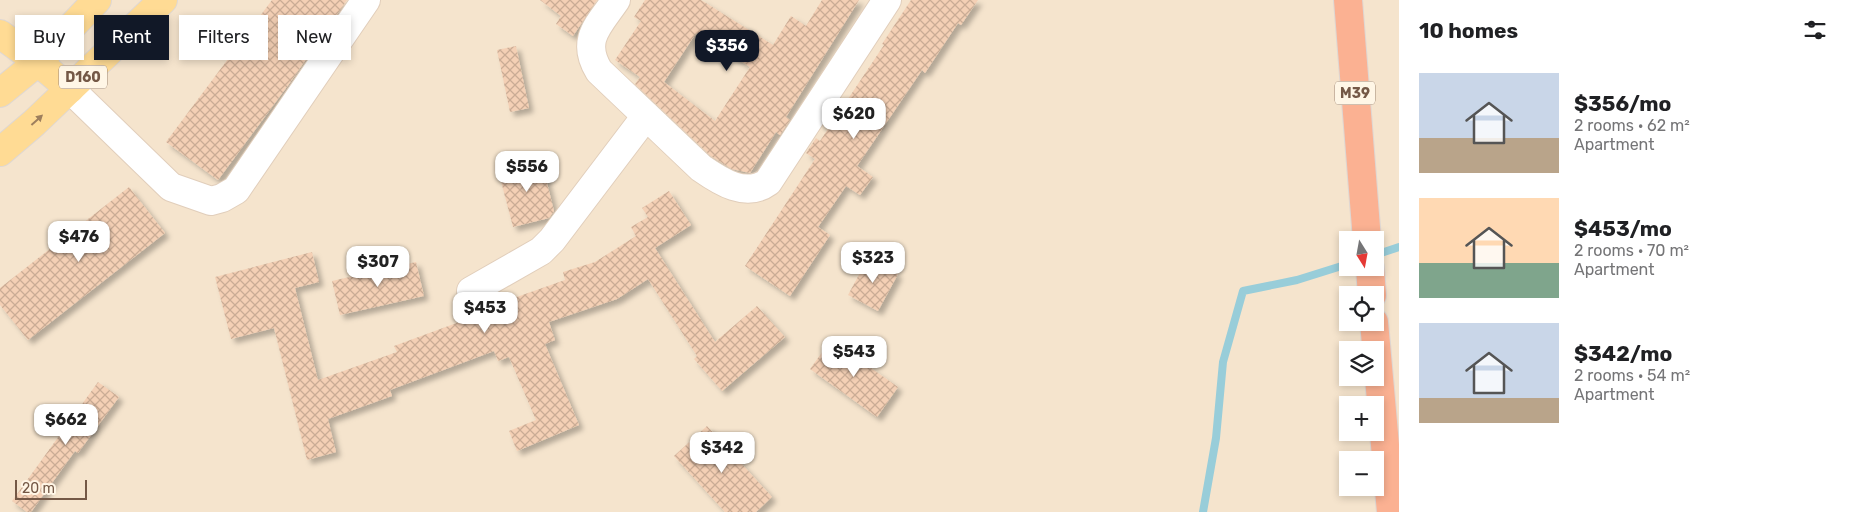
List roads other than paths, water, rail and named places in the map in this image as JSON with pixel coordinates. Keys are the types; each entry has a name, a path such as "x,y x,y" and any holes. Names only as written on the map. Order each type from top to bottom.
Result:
{"highway":[{"name":"M39","path":"1348,0 1366,231"},
{"path":"1375,331 1377,355 1391,430 1391,512"}],"main road":[{"name":"D160","path":"0,93 38,62 97,0"},
{"name":"D160","path":"0,152 70,89 163,0"},
{"path":"0,34 70,89"}],"lane":[{"path":"70,89 171,187 211,201 222,198 236,190 366,0"},
{"path":"616,0 591,41 590,52 598,71 701,168 718,180 735,187 750,190 760,188 768,182 888,0"},
{"path":"471,291 541,250 552,240 646,116"}],"waterway":[{"path":"1384,252 1399,247"},
{"path":"1203,512 1216,438 1223,362 1243,291 1297,280 1339,267"}]}
